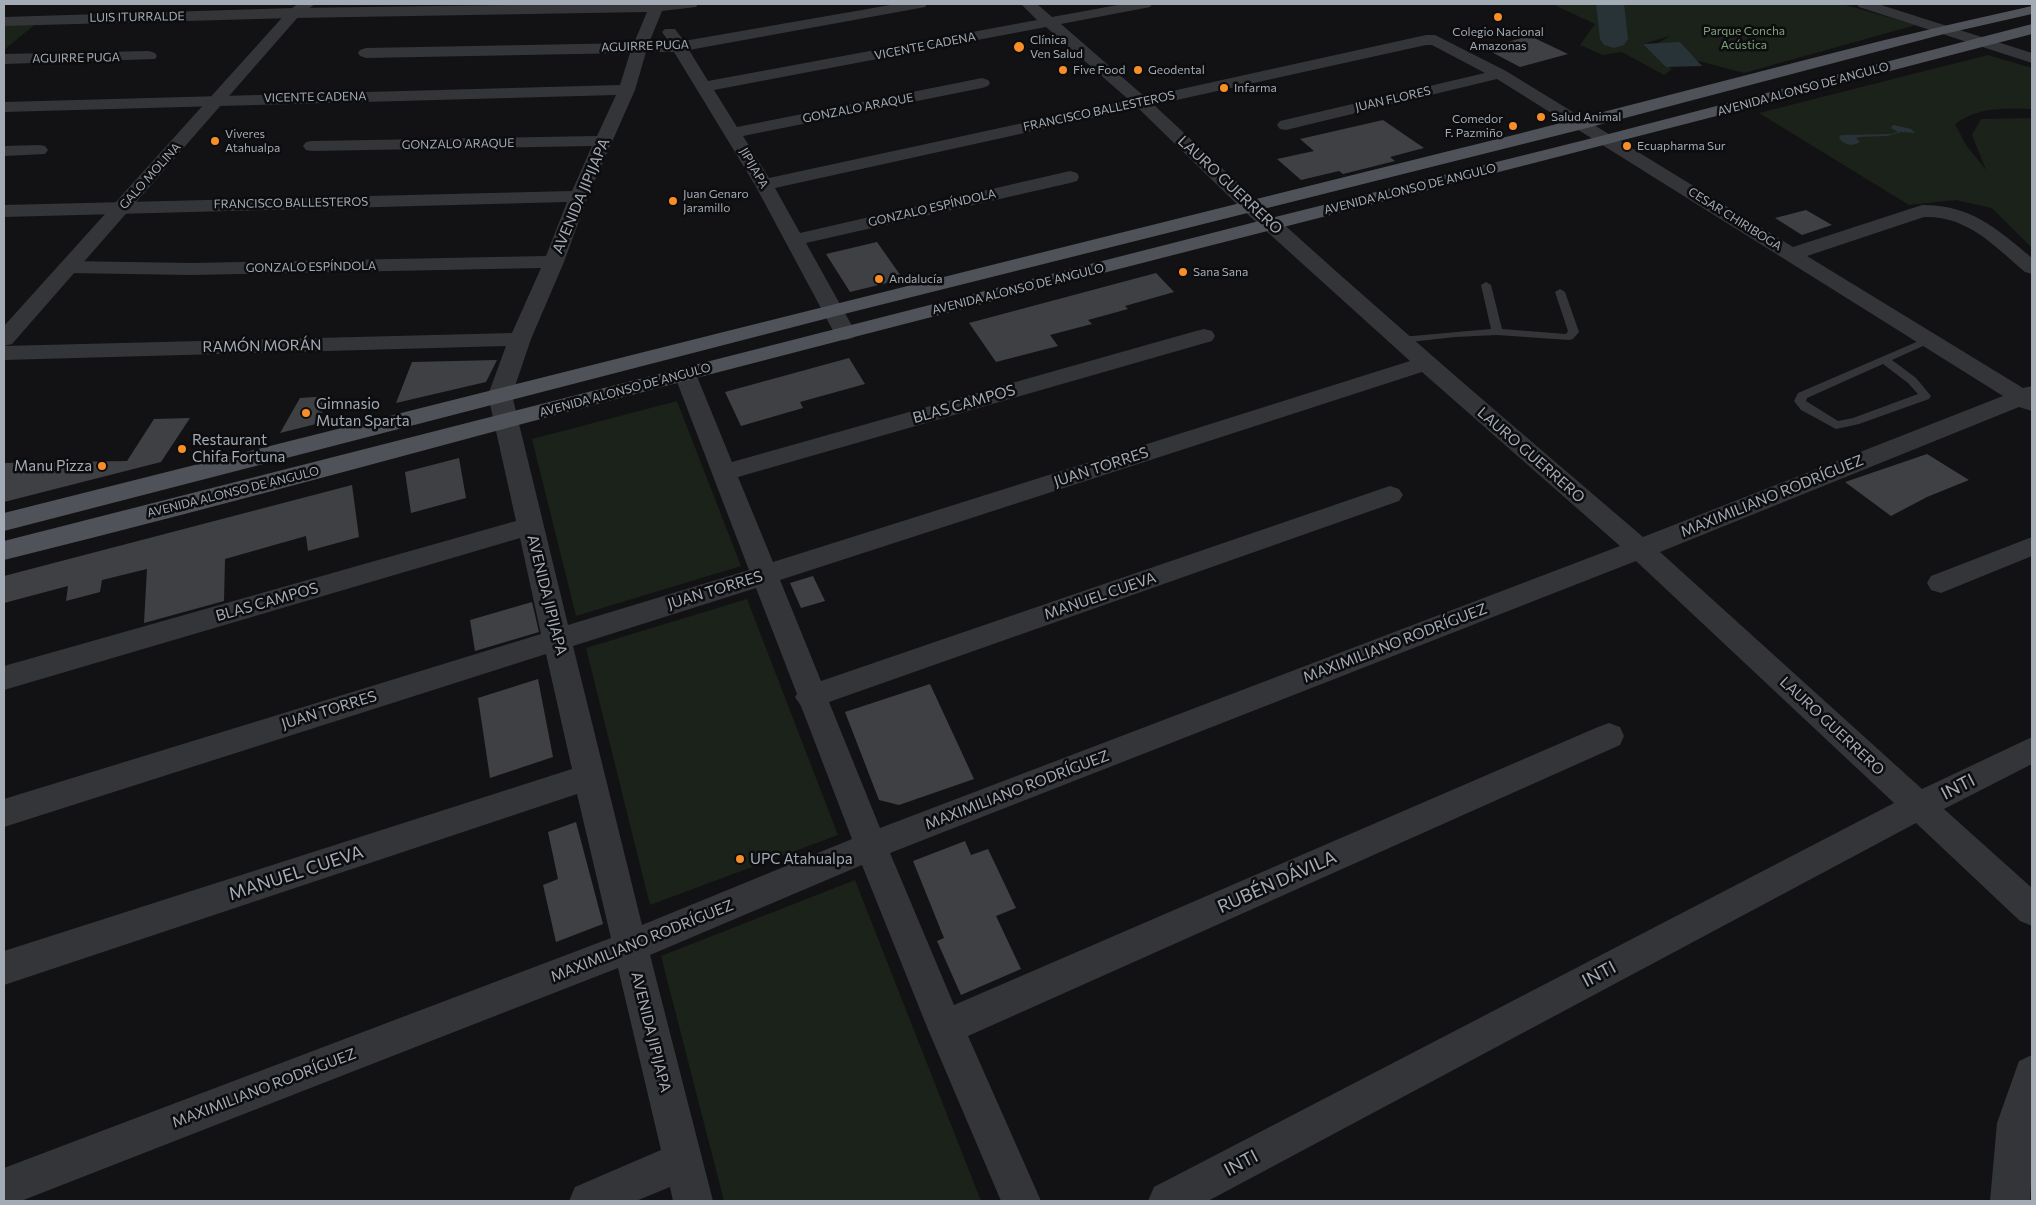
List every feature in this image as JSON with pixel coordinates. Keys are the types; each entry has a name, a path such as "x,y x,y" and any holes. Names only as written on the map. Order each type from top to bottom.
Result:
{"main road":[{"name":"AVENIDA ALONSO DE ANGULO","path":"4,522 832,310 1581,124 1942,30 2032,10"},
{"name":"AVENIDA ALONSO DE ANGULO","path":"4,551 685,374 2032,30"}],"street":[{"name":"LUIS ITURRALDE","path":"4,20 301,8 656,7 691,4"},
{"name":"AGUIRRE PUGA","path":"366,52 678,47 920,4"},
{"name":"LAURO GUERRERO","path":"1028,4 1141,102 1250,206 1426,363 1640,549 2032,910"},
{"name":"VICENTE CADENA","path":"704,87 1145,4"},
{"path":"1864,4 2032,58"},
{"name":"AVENIDA JIPIJAPA","path":"656,7 640,47 627,90 579,196 554,262 520,339 500,395 589,777 693,1201"},
{"name":"JIPIJAPA","path":"656,7 678,47 764,185 845,333"},
{"name":"GALO MOLINA","path":"4,338 301,8"},
{"path":"4,53 47,19"},
{"name":"FRANCISCO BALLESTEROS","path":"764,185 1426,40 1435,40"},
{"name":"CESAR CHIRIBOGA","path":"1435,40 1500,74 1928,340 2028,398"},
{"name":"AGUIRRE PUGA","path":"4,60 149,56"},
{"name":"JUAN FLORES","path":"1286,125 1500,74"},
{"name":"GONZALO ARAQUE","path":"733,133 982,83"},
{"name":"VICENTE CADENA","path":"4,107 627,90"},
{"name":"GONZALO ARAQUE","path":"312,146 603,141"},
{"path":"4,151 39,150"},
{"name":"GONZALO ESPÍNDOLA","path":"794,240 1070,177"},
{"name":"FRANCISCO BALLESTEROS","path":"4,211 579,196"},
{"path":"1792,254 1922,211 1948,210 1974,221 2032,268"},
{"name":"GONZALO ESPÍNDOLA","path":"68,267 191,269 554,262"},
{"name":"BLAS CAMPOS","path":"725,472 1204,336"},
{"name":"RAMÓN MORÁN","path":"4,353 520,339"},
{"name":"JUAN TORRES","path":"4,812 764,575 1426,363"},
{"path":"685,374 725,472 810,696 945,1027 1021,1201"},
{"name":"MAXIMILIANO RODRÍGUEZ","path":"4,1188 630,947 871,846 2028,398"},
{"name":"MANUEL CUEVA","path":"810,696 1390,495"},
{"name":"BLAS CAMPOS","path":"4,678 530,526"},
{"path":"1941,583 2032,546"},
{"name":"RUBÉN DÁVILA","path":"945,1027 1609,736"},
{"name":"INTI","path":"1168,1201 1919,806 2032,750"},
{"name":"MANUEL CUEVA","path":"4,968 589,777"},
{"path":"2010,1201 2016,1123 2032,1074"},
{"path":"589,1201 683,1161"}],"lane":[{"path":"1486,285 1497,332"},
{"path":"1401,340 1497,332 1569,337 1574,332 1560,292"},
{"path":"1884,360 1909,378 1922,390 1925,396 1855,421 1836,425 1806,407 1800,401 1802,396 1832,381 1928,340"}],"green space":[{"name":"Parque Concha Acústica","path":"1552,4 1842,4 1916,25 1744,73 1649,48 1670,36 1643,44 1672,69 1664,75 1622,52 1603,55 1580,45 1595,24"},
{"path":"38,22 4,50 4,23"},
{"path":"1988,55 2032,68 2032,109 1983,111 1955,124 1966,145 1986,170 1972,135 1981,119 2032,118 2032,248 1992,208 1956,200 1909,205 1759,113"},
{"path":"677,401 741,566 576,616 532,439"},
{"path":"747,599 838,835 650,905 586,648"},
{"path":"855,880 981,1201 724,1201 661,956"}],"shaded area":[{"path":"1680,42 1702,66 1666,67 1643,44"},
{"path":"1894,125 1911,129 1915,133 1901,132 1887,136 1859,137 1856,138 1860,142 1852,145 1843,142 1839,138 1841,135 1891,134 1898,132 1891,128"}],"building":[{"path":"1530,36 1568,54 1520,67 1484,48"},
{"path":"1383,120 1424,148 1390,157 1395,161 1343,174 1339,171 1301,180 1277,159 1314,151 1300,139"},
{"path":"1806,210 1832,225 1802,235 1775,218"},
{"path":"877,242 903,279 850,292 826,254"},
{"path":"1156,273 1174,292 1125,306 1128,309 1088,320 1092,324 1050,335 1058,346 996,362 969,323"},
{"path":"849,358 865,384 800,402 803,408 741,426 725,392"},
{"path":"497,360 486,382 396,403 412,362"},
{"path":"330,396 316,424 280,433 300,398"},
{"path":"190,418 161,462 4,502 4,463 127,461 154,419"},
{"path":"1927,454 1969,480 1927,497 1891,516 1845,482"},
{"path":"459,458 466,498 411,513 405,472"},
{"path":"352,485 359,537 308,551 306,536 225,559 224,601 144,623 147,569 102,580 100,592 66,601 68,586 4,603 4,576"},
{"path":"813,576 825,601 801,608 790,583"},
{"path":"532,602 539,632 475,651 470,620"},
{"path":"538,679 553,757 490,778 478,698"},
{"path":"930,684 974,779 899,805 879,800 845,712"},
{"path":"576,822 603,924 556,942 543,885 558,879 548,832"},
{"path":"965,841 971,855 988,849 1016,908 996,916 1021,969 961,995 937,941 944,938 913,861"}],"waterway":[{"path":"1610,4 1614,39"}],"place":[{"name":"Colegio Nacional Amazonas","path":"1498,17"},
{"name":"Clínica Ven Salud","path":"1019,47"},
{"name":"Five Food","path":"1063,70"},
{"name":"Geodental","path":"1138,70"},
{"name":"Infarma","path":"1224,88"},
{"name":"Salud Animal","path":"1541,117"},
{"name":"Comedor F. Pazmiño","path":"1513,126"},
{"name":"Viveres Atahualpa","path":"215,141"},
{"name":"Ecuapharma Sur","path":"1627,146"},
{"name":"Juan Genaro Jaramillo","path":"673,201"},
{"name":"Sana Sana","path":"1183,272"},
{"name":"Andalucía","path":"879,279"},
{"name":"Gimnasio Mutan Sparta","path":"306,413"},
{"name":"Restaurant Chifa Fortuna","path":"182,449"},
{"name":"Manu Pizza","path":"102,466"},
{"name":"UPC Atahualpa","path":"740,859"}]}
